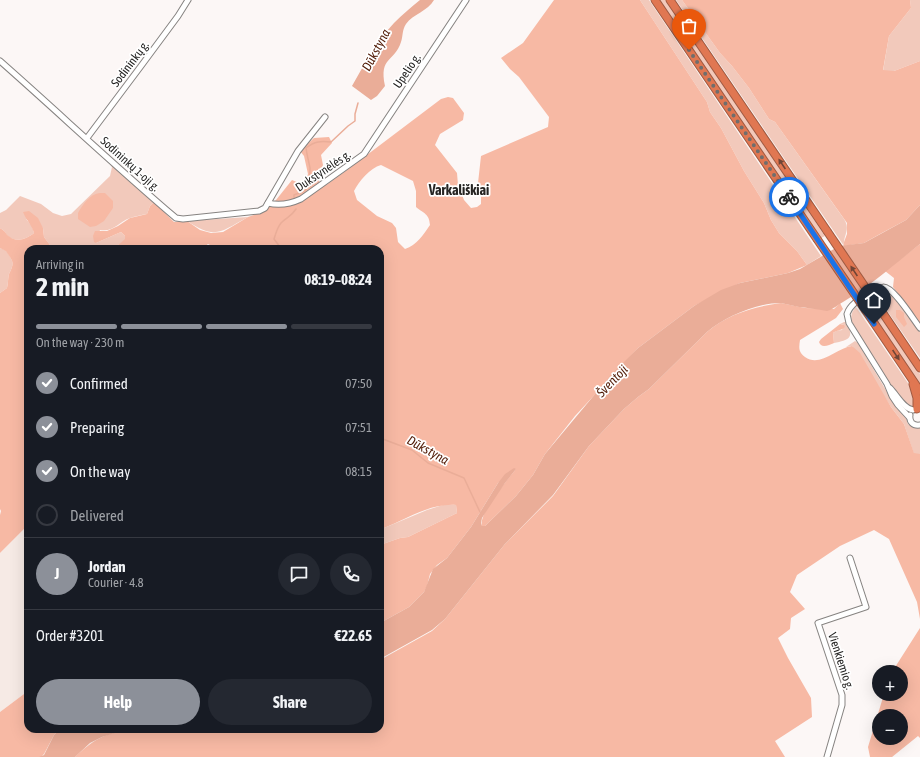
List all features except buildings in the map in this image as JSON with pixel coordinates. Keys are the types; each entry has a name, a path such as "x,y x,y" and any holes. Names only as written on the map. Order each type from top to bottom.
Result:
{"highway":[{"path":"655,0 920,390"},
{"path":"670,0 920,368"},
{"path":"913,357 920,364"},
{"path":"909,375 918,398 917,410"}],"street":[{"name":"Sodininkų g.","path":"87,138 178,16 188,0"},
{"name":"Upelio g.","path":"364,154 466,0"},
{"name":"Sodininkų 1-oji g.","path":"0,61 87,138 120,170 176,218 259,211 265,208 268,203"},
{"path":"268,203 298,151 325,117"},
{"name":"Dukstynėlės g.","path":"268,203 274,205 289,204 301,199 364,154"},
{"path":"920,328 893,291 883,286 852,305 847,314 849,323 887,384 895,401 909,416 912,424 917,426 920,425"},
{"path":"887,384 905,406 909,409 917,410"},
{"path":"909,416 917,410"},
{"name":"Vienkiemio g.","path":"827,757 842,705 842,695 818,623 866,607 850,558"}],"shaded area":[{"path":"554,0 640,0 707,102 710,112 721,128 744,171 764,203 771,220 779,233 797,251 807,265 788,273 740,283 694,306 638,348 575,416 545,454 533,475 516,496 485,526 482,526 484,513 516,469 498,483 471,527 447,558 437,565 430,574 424,592 409,607 384,621 384,544 408,537 457,513 456,505 437,506 419,512 384,528 384,245 118,245 125,239 125,236 121,232 96,243 94,242 93,236 95,231 107,231 130,218 147,214 150,206 154,202 174,222 187,221 200,230 211,233 223,232 248,217 262,212 276,200 292,180 304,185 308,174 304,156 300,151 314,138 329,137 332,143 321,155 323,165 318,179 320,183 326,185 441,99 448,97 453,98 464,113 463,120 440,134 435,145 457,173 458,185 464,200 471,208 477,207 481,204 481,195 478,183 481,156 548,127 549,117 519,77 501,58 523,43","holes":["381,165 413,181 416,191 416,207 426,214 429,218 430,225 416,242 405,249 398,242 396,228 392,223 377,216 357,200 354,191 365,175"]},
{"path":"640,0 649,0 821,256 807,265 797,251 779,233 771,220 764,203 744,171 721,128 710,112 707,102"},
{"path":"659,0 666,0 825,236 821,238 819,234 818,235"},
{"path":"676,0 682,0 720,53 749,88 769,119 775,122 844,219 847,229 844,246"},
{"path":"682,0 910,0 911,8 889,36 883,70 894,71 920,61 920,205 906,220 864,243 844,246 847,234 847,223 775,122 769,119 749,88 720,53"},
{"path":"910,0 920,0 920,61 894,71 883,71 889,36 911,8"},
{"path":"109,163 154,202 150,206 147,214 130,218 109,230 100,230 96,243 121,232 125,236 125,240 118,245 50,245 44,237 43,228 26,219 32,226 34,233 29,237 15,240 8,236 0,228 0,213 6,210 20,196 41,204 53,213 62,216 71,214 110,176 112,167"},
{"path":"100,193 105,193 113,201 113,208 104,221 96,226 90,227 78,219 78,213 90,197"},
{"path":"29,211 38,218 43,228 44,237 50,245 24,245 24,529 0,553 0,293 7,288 9,274 13,264 6,251 0,248 0,228 8,236 16,240 29,237 34,233 23,212"},
{"path":"248,217 231,227 218,232 205,230 187,221"},
{"path":"920,244 920,323 893,287 894,278 885,271"},
{"path":"0,248 6,250 13,264 9,274 7,288 0,293"},
{"path":"876,292 888,292 893,296 920,332 920,358 881,302"},
{"path":"867,298 920,374 920,386 868,308 864,301"},
{"path":"781,303 805,308 834,309 840,303 843,309 836,318 800,340 800,351 805,357 811,360 816,360 822,359 846,347 852,346 860,353 891,407 904,424 914,453 920,454 920,619 917,602 889,539 874,530 840,546 797,575 790,592 805,609 791,618 790,629 778,638 811,698 812,717 775,741 785,757 75,757 99,738 112,733 384,733 384,658 432,631 445,619 505,544 553,496 589,446 624,409 649,389 707,332 723,320 741,312"},
{"path":"856,307 910,386 915,399 914,407 911,408 908,406 888,382 854,326 851,316"},
{"path":"896,310 900,310 904,313 907,324 904,327 896,317"},
{"path":"846,322 849,327 850,335 843,341 834,343 833,333 842,330 844,325 840,324"},
{"path":"840,324 844,325 845,327 833,333 834,343 825,346 821,345 819,342 821,339"},
{"path":"855,341 858,343 890,397 906,418 908,424 914,428 920,428 920,454 914,454 904,424 891,407 852,346 846,347"},
{"path":"446,504 456,505 457,513 408,537 384,544 384,528 427,510"},
{"path":"24,529 24,694 0,712 0,553"},
{"path":"920,628 920,738 918,736 908,744 908,709 879,709 882,701 908,701 908,665 896,665"},
{"path":"24,694 24,733 56,733 41,757 0,757 0,712"},
{"path":"872,734 872,745 907,745 892,757 870,757 868,747"}],"water":[{"path":"420,0 434,0 428,7 406,24 398,49 388,61 384,69 385,86 377,96 371,100 352,86 382,37 400,17"},
{"name":"Šventoji","path":"920,205 920,244 873,282 834,308 827,311 781,303 761,305 732,316 714,326 649,389 624,409 589,446 553,495 505,544 445,619 432,630 384,657 384,621 409,607 424,592 433,569 447,558 471,527 498,483 505,474 514,468 516,469 482,518 482,526 485,526 516,496 533,475 545,454 611,375 638,348 694,306 721,290 740,283 800,269 839,246 864,243 906,220"},
{"path":"56,733 115,733 90,743 75,757 39,757 44,755"}],"waterway":[{"name":"Dūkstyna","path":"294,198 294,195 304,191 311,185 310,168 306,148 318,142 331,142 355,121 358,103"},
{"name":"Dūkstyna","path":"278,245 274,239 278,229 281,223 296,209"},
{"name":"Dūkstyna","path":"384,440 412,450 428,463 464,478 480,512"}],"way so far":[{"path":"689,50 789,197"}],"district":[{"name":"Varkališkiai","path":"459,190"}],"route":[{"path":"789,197 874,324"}]}
